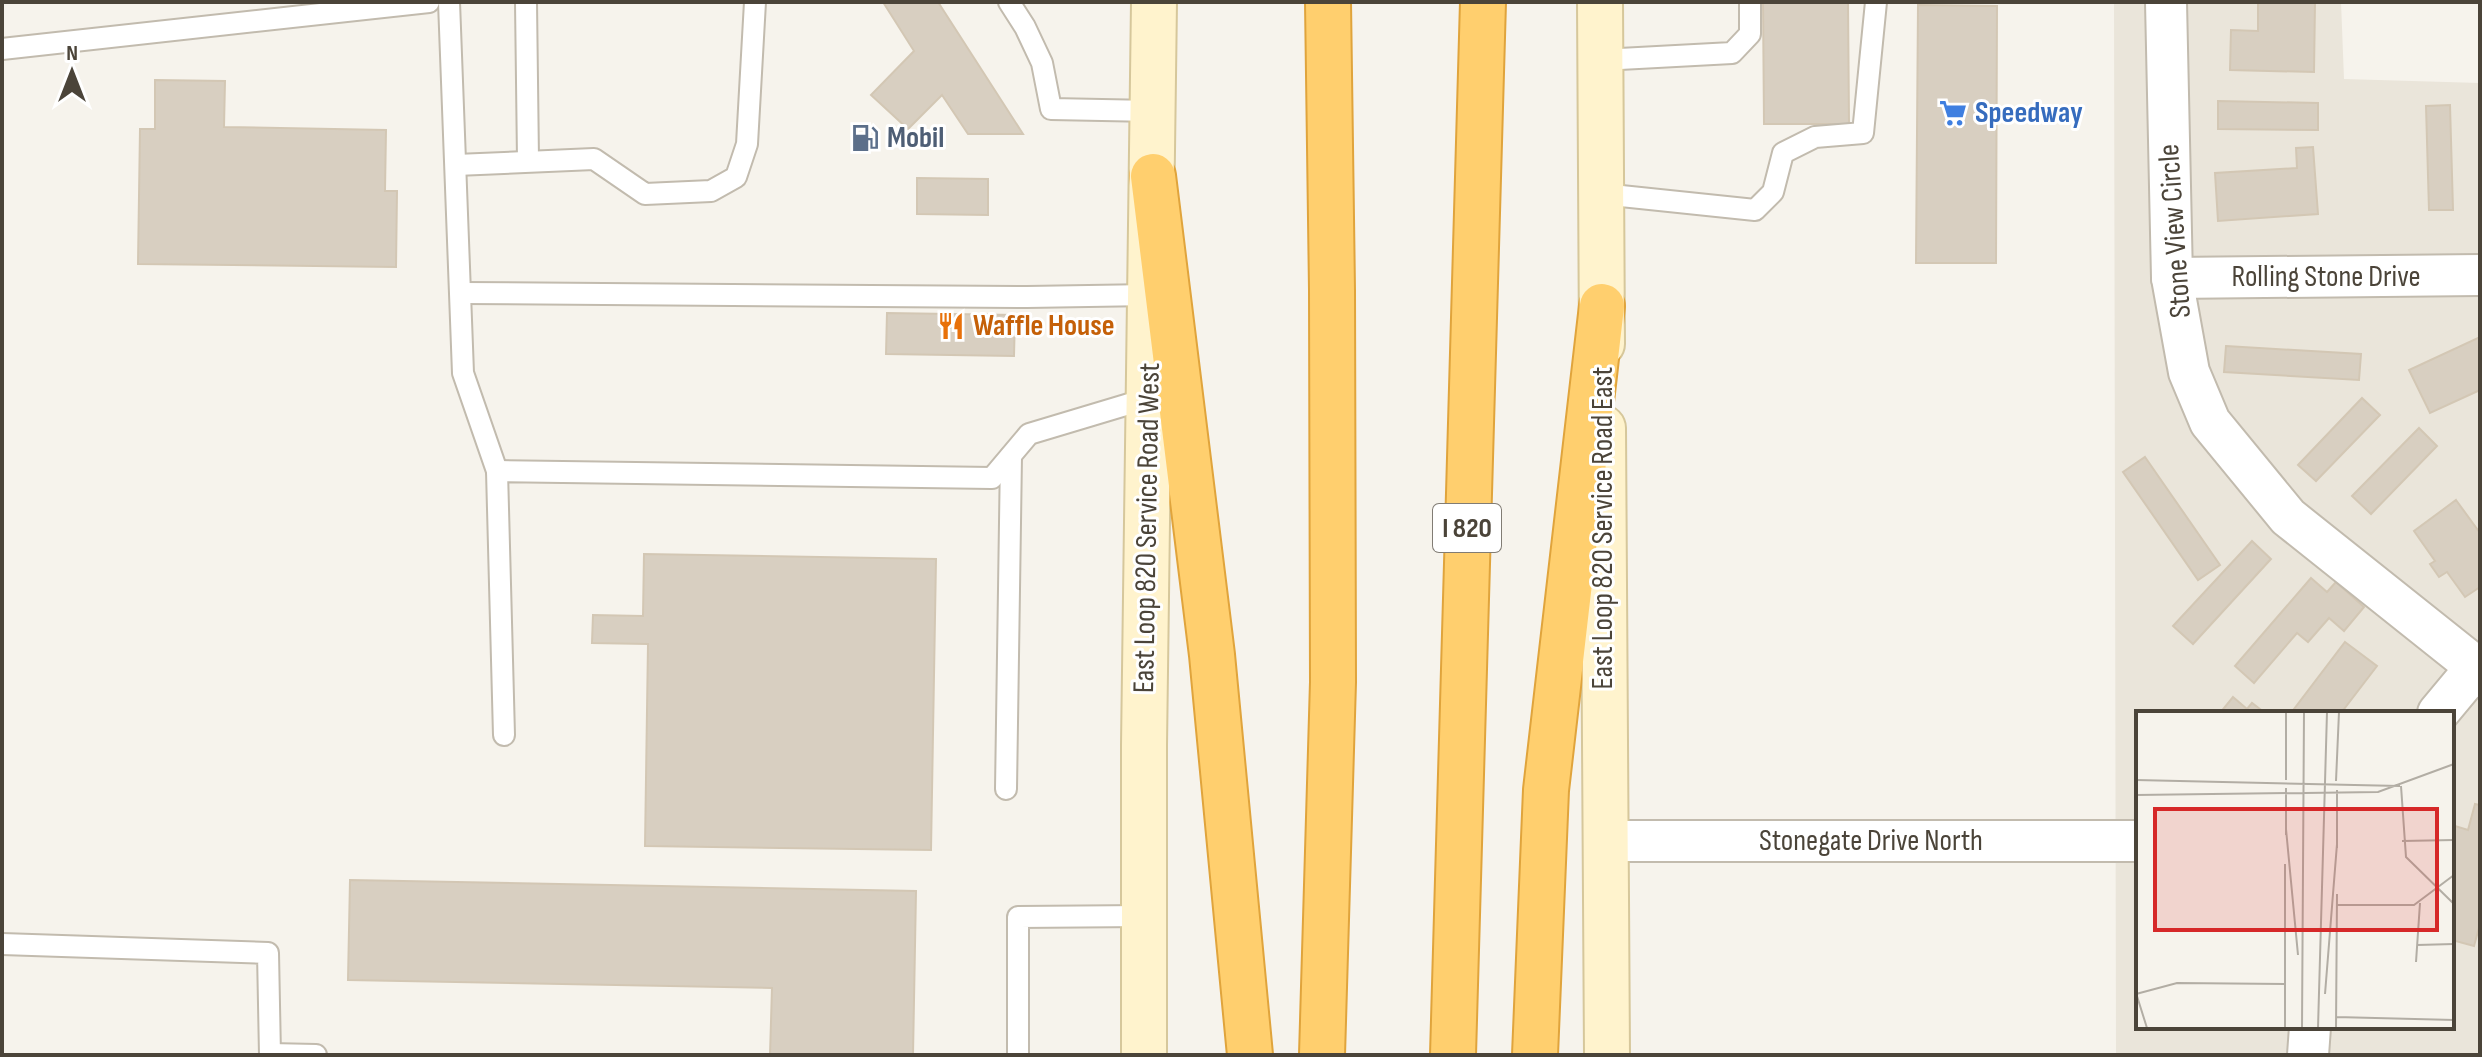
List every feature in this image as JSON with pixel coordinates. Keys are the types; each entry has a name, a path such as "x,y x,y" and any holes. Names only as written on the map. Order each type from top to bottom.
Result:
{"highway":[{"path":"1322,1055 1333,682 1328,2"},
{"name":"I 820","path":"1453,1055 1483,2"},
{"path":"1153,176 1212,655 1250,1055"},
{"path":"1535,1055 1546,790 1602,306"}],"main road":[{"name":"East Loop 820 Service Road West","path":"1144,1055 1154,2"},
{"name":"East Loop 820 Service Road East","path":"1600,2 1607,1055"}],"street":[{"name":"Stone View Circle","path":"2166,2 2172,278 2189,372 2210,422 2288,517 2480,669"},
{"name":"Rolling Stone Drive","path":"2172,278 2480,275"},
{"path":"2440,711 2463,683 2480,669"},
{"name":"Stonegate Drive North","path":"1605,841 2136,841"},
{"path":"2308,1055 2310,1029"}],"lane":[{"path":"2,50 429,2"},
{"path":"449,2 463,373 497,471 504,735"},
{"path":"526,2 528,160"},
{"path":"456,165 594,159 645,194 711,191 736,177 747,144 755,2"},
{"path":"1009,2 1042,63 1051,109 1153,111"},
{"path":"1601,60 1732,53 1750,34 1750,2"},
{"path":"1602,194 1755,210 1773,192 1783,153 1815,137 1863,133 1876,2"},
{"path":"461,293 1150,295"},
{"path":"497,471 992,478 1029,434 1149,398"},
{"path":"1006,789 1011,456"},
{"path":"1018,1055 1018,917 1144,916"},
{"path":"2,944 268,953 270,1054 316,1055"}],"shaded area":[{"path":"2114,2 2341,2 2344,79 2480,83 2480,1055 2116,1055"}],"building":[{"path":"883,2 938,2 1023,134 968,134 942,95 908,129 871,95 914,51"},
{"path":"1763,2 1848,2 1849,124 1764,124"},
{"path":"2258,2 2315,2 2314,72 2230,70 2231,30 2258,31"},
{"path":"1918,5 1997,6 1996,263 1916,263"},
{"path":"155,80 225,81 224,127 386,130 385,191 397,191 396,267 138,264 140,129 155,129"},
{"path":"2218,101 2318,103 2318,130 2218,129"},
{"path":"2450,105 2453,210 2429,210 2426,106"},
{"path":"2313,147 2318,214 2218,221 2215,173 2297,168 2296,148"},
{"path":"917,178 988,179 988,215 917,214"},
{"name":"Waffle House","path":"887,313 1015,315 1014,356 886,354"},
{"path":"2480,337 2480,390 2430,413 2409,370"},
{"path":"2226,346 2361,354 2359,380 2224,372"},
{"path":"2362,398 2380,415 2316,481 2298,465"},
{"path":"2419,428 2437,446 2371,514 2352,496"},
{"path":"2145,457 2220,565 2198,580 2123,472"},
{"path":"2456,500 2480,533 2480,587 2465,597 2447,572 2439,577 2430,564 2435,561 2414,531"},
{"path":"2252,541 2271,559 2193,644 2173,626"},
{"path":"644,554 936,559 931,850 645,846 648,644 592,643 593,615 643,616"},
{"path":"2311,578 2327,592 2336,582 2364,607 2344,631 2329,618 2308,642 2297,633 2254,683 2235,666"},
{"path":"2345,642 2377,666 2343,711 2293,711"},
{"path":"2233,697 2247,709 2252,703 2262,711 2222,711"},
{"path":"2475,804 2480,805 2480,924 2474,946 2454,941 2454,826 2468,830"},
{"path":"350,880 916,891 913,1055 770,1055 772,988 348,980"}],"place":[{"name":"Speedway","path":"1953,113"},
{"name":"Mobil","path":"865,138"},
{"name":"Waffle House","path":"951,326"}]}
